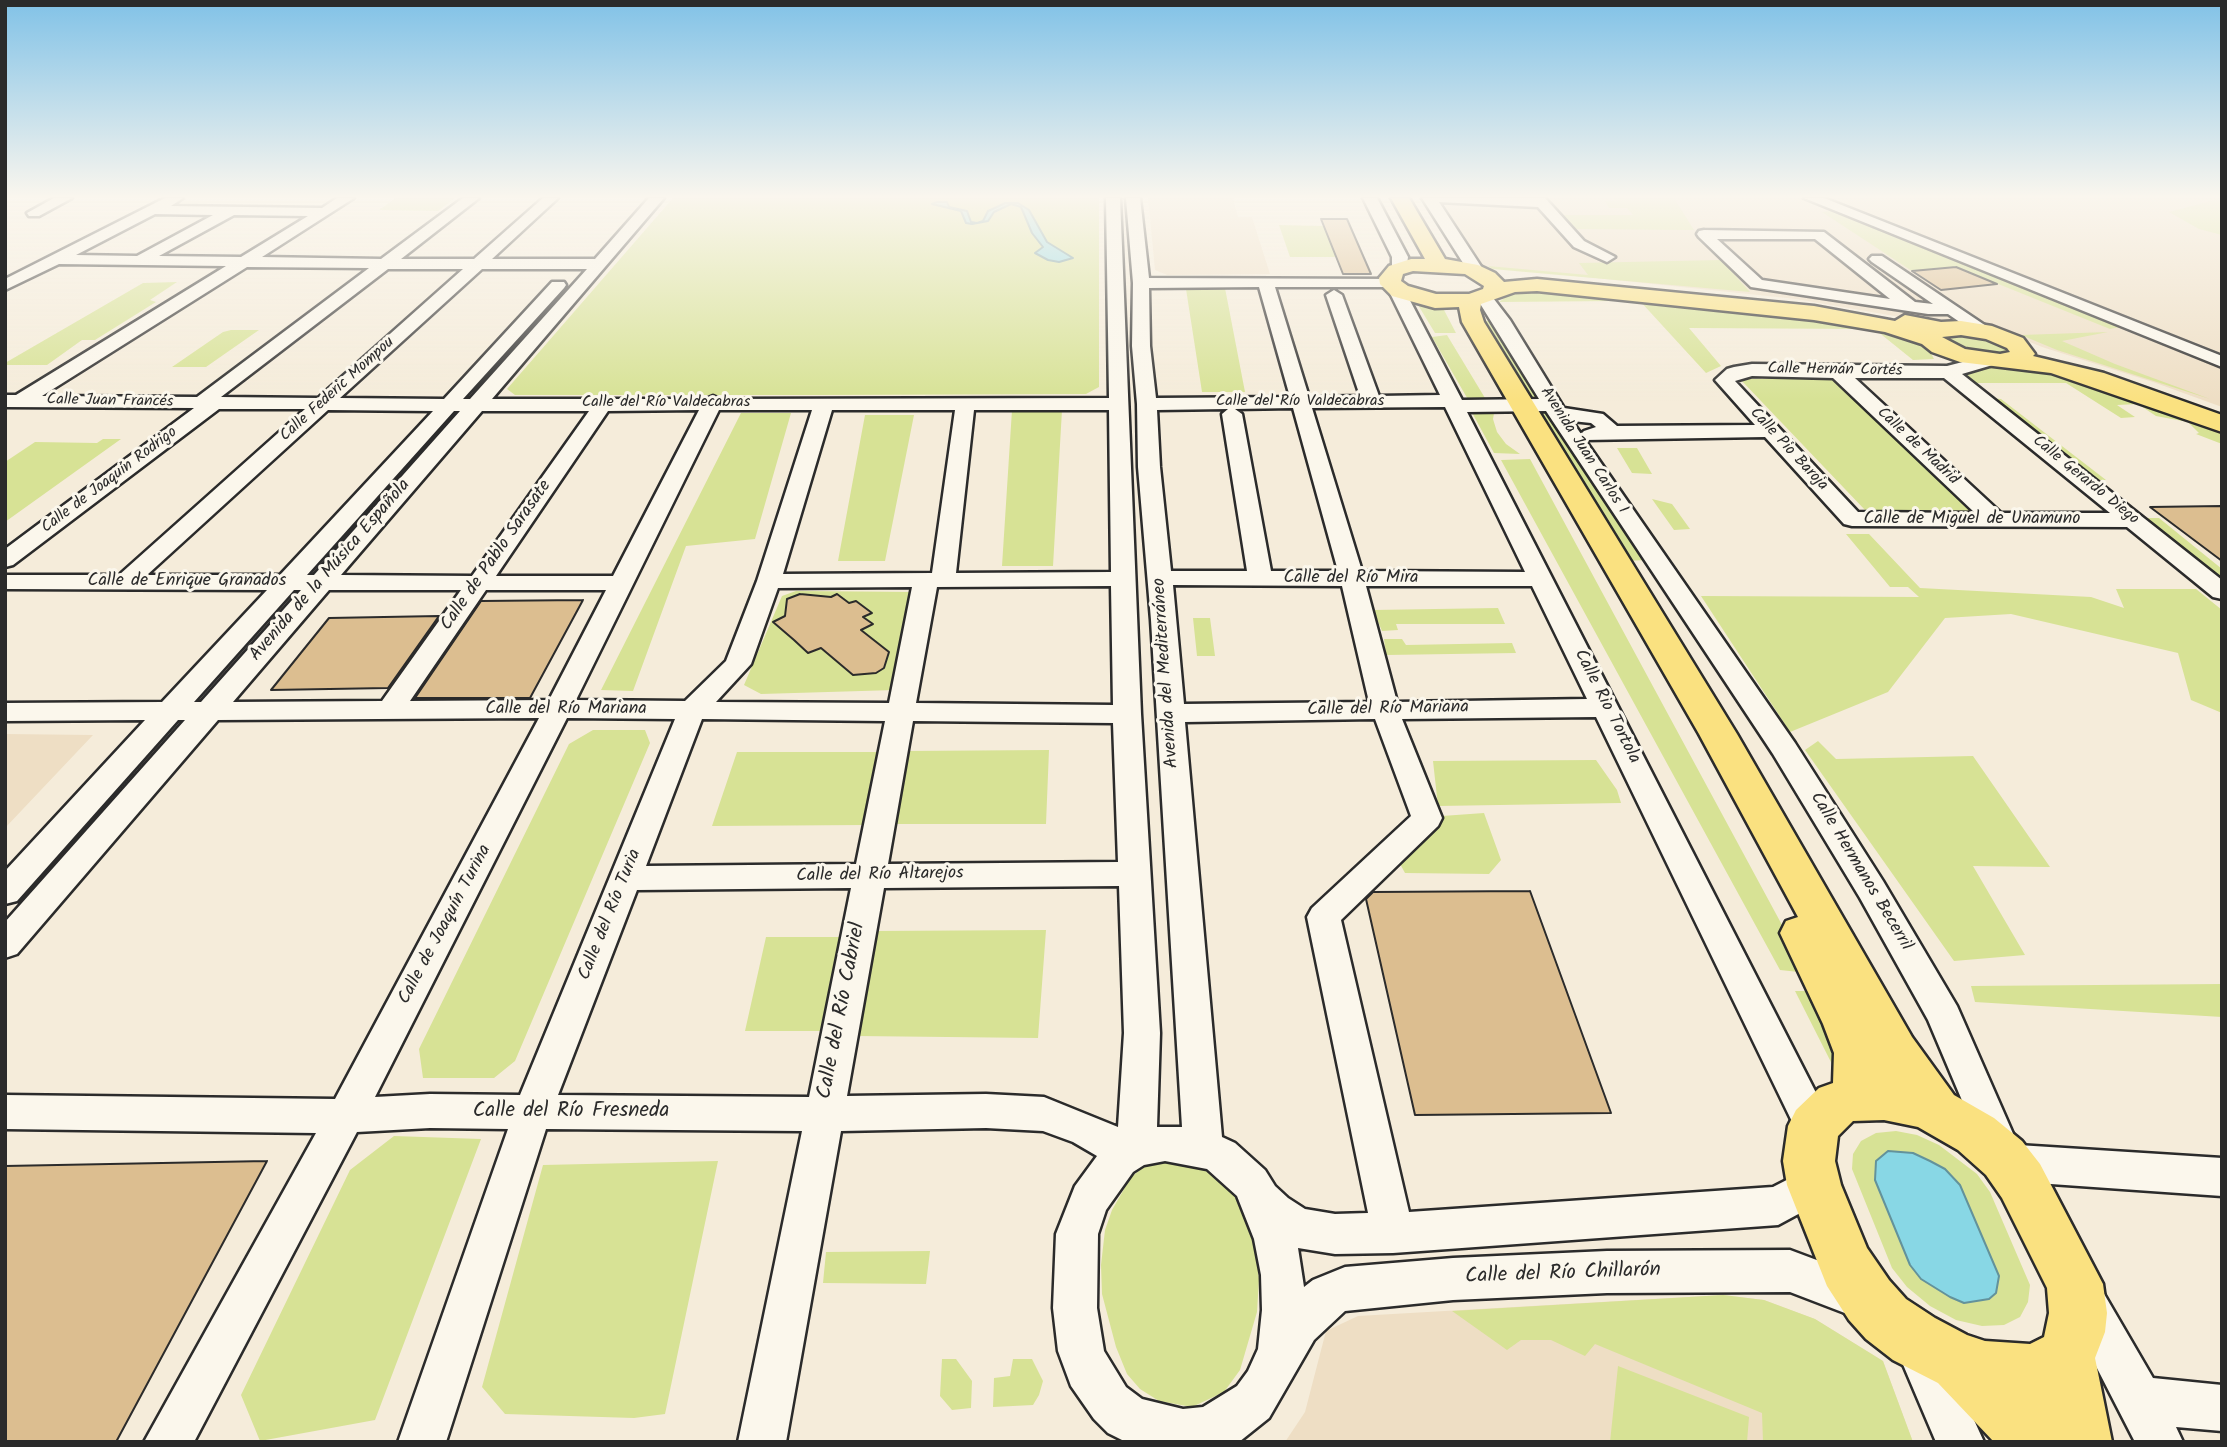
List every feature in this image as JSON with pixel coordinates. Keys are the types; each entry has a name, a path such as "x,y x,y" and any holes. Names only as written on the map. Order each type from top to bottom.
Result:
{"main road":[{"path":"1428,266 1395,280 1416,297 1442,301 1481,287 1537,285 1758,306 1866,321 2095,377 2222,424"},
{"path":"1434,266 1481,287"},
{"name":"Avenida Juan Carlos I","path":"1481,287 1469,310 1513,405"},
{"name":"Avenida Juan Carlos I","path":"1442,301 1513,405 1628,600"},
{"path":"1943,340 1961,328 1986,332 2007,338 2007,356"},
{"path":"2007,356 2143,384 2222,413"},
{"path":"1628,600 1770,869 1847,1024 1858,1053 1857,1098"},
{"path":"1628,600 1718,734 1895,1052 1936,1111"},
{"path":"2036,1442 1999,1401 1934,1350 1886,1319 1869,1300 1847,1267 1814,1185 1809,1161 1814,1126 1837,1104 1857,1098 1884,1098 1936,1111 1976,1134 2006,1161 2021,1181 2075,1284 2078,1313 2076,1332 2065,1358 2081,1442"},
{"path":"1934,1350 1985,1371 2008,1374 2030,1374 2049,1368 2065,1358"}],"street":[{"path":"5,275 25,266"},
{"path":"5,285 44,266"},
{"path":"10,404 238,266"},
{"name":"Calle de Joaquín Rodrigo","path":"5,560 382,266"},
{"name":"Calle Federic Mompou","path":"125,582 475,266"},
{"name":"Avenida de la Música Española","path":"5,892 450,405 466,383 587,266"},
{"name":"Avenida de la Música Española","path":"5,945 477,404 588,266"},
{"name":"Avenida del Mediterráneo","path":"1115,266 1127,715 1142,1033 1132,1150"},
{"name":"Avenida del Mediterráneo","path":"1139,266 1141,346 1147,404 1149,467 1160,578 1203,1148"},
{"name":"Calle Rio Tortola","path":"1398,266 1395,280 1420,335 1814,1126"},
{"path":"1468,266 1481,287"},
{"path":"1737,266 1756,284 1909,305"},
{"path":"1858,266 1909,305 1943,340"},
{"name":"Calle Gerardo Diego","path":"1869,266 1943,340 2134,520 2222,592"},
{"path":"1980,266 2222,362"},
{"path":"1141,283 1395,280"},
{"path":"1266,283 1352,579 1385,710 1427,818 1324,917 1393,1233"},
{"name":"Avenida Juan Carlos I","path":"1481,287 1557,407 1574,439 1685,603"},
{"path":"1334,295 1372,402"},
{"name":"Calle Hernán Cortés","path":"1724,380 1734,373 1752,370 1839,373 1943,340"},
{"name":"Calle de Madrid","path":"1839,373 1996,520"},
{"name":"Calle Pio Baroja","path":"1724,380 1852,519"},
{"name":"Calle de Joaquín Turina","path":"168,1442 346,1116 558,709 713,402"},
{"name":"Calle del Río Valdecabras","path":"1147,404 1372,402 1557,407 1600,425"},
{"name":"Calle del Río Valdecabras","path":"208,403 1118,404"},
{"name":"Calle Juan Francés","path":"10,404 208,403"},
{"name":"Calle de Pablo Sarasate","path":"390,710 604,403"},
{"name":"Calle del Río Turia","path":"422,1442 533,1111 692,710 738,664 769,581 824,403"},
{"name":"Calle del Río Cabriel","path":"762,1442 902,712 935,580 965,405"},
{"path":"1232,414 1260,578"},
{"path":"1574,439 1600,425 1764,424"},
{"name":"Calle de Miguel de Unamuno","path":"1852,519 2134,520"},
{"name":"Calle del Río Mira","path":"1160,578 1542,579"},
{"path":"769,581 1125,579"},
{"name":"Calle de Enrique Granados","path":"5,582 622,583"},
{"name":"Calle Hermanos Becerril","path":"1685,603 1785,750 1924,978 1955,1042 2006,1161"},
{"name":"Calle del Río Mariana","path":"1170,713 1606,708"},
{"name":"Calle del Río Mariana","path":"5,712 558,709 1127,715"},
{"name":"Calle del Río Altarejos","path":"625,878 1134,874"},
{"name":"Calle del Río Fresneda","path":"5,1112 346,1116 430,1111 823,1114 986,1111 1044,1114 1132,1150"},
{"path":"1261,1200 1275,1239 1282,1275 1283,1310 1280,1352 1264,1387 1253,1402 1202,1433 1144,1426 1125,1416 1119,1422 1092,1379 1081,1351 1074,1266 1077,1234 1089,1200 1100,1182 1132,1150 1165,1143 1203,1148 1237,1168 1273,1212 1298,1228 1335,1234 1393,1233 1778,1206 1814,1185"},
{"path":"2006,1161 2222,1177"},
{"name":"Calle del Río Chillarón","path":"1280,1352 1298,1324 1328,1295 1345,1289 1453,1279 1607,1272 1790,1271 1869,1300"},
{"path":"2075,1284 2140,1401 2159,1442"},
{"path":"1934,1350 1960,1442"},
{"path":"2140,1401 2222,1408"}],"shaded area":[{"path":"1155,266 1267,266 1270,274 1167,275 1155,270"},
{"path":"1480,266 2222,266 2222,407 2042,347 2001,330 1955,322 1929,322 1796,299"},
{"path":"5,734 93,735 5,828"},
{"path":"1723,1295 1764,1300 1815,1319 1883,1361 1913,1442 1285,1442 1305,1412 1326,1331 1358,1316"}],"green space":[{"path":"614,266 1099,266 1099,387 1086,394 515,395 507,389"},
{"path":"1488,266 1588,275 1581,266 1726,266 1750,292 1492,269"},
{"path":"1904,266 1967,266 2120,327 2110,329 1956,267 1912,271"},
{"path":"177,282 150,300 156,302 95,340 82,340 47,365 5,365 143,283"},
{"path":"1225,288 1245,392 1202,392 1186,289"},
{"path":"1531,290 1615,297 1619,301 1499,302 1512,292"},
{"path":"1415,300 1444,310 1456,333 1435,333"},
{"path":"1639,300 1750,311 1865,326 1867,329 1689,328 1721,366 1706,373"},
{"path":"1480,321 1493,321 1545,400 1529,400"},
{"path":"259,330 206,367 172,367 223,332"},
{"path":"1889,330 1928,347 1934,359 1913,360 1877,331"},
{"path":"1974,332 2010,349 2009,352 1996,355 1964,350 1945,339 1945,336"},
{"path":"2108,332 2062,341 2210,399 2057,350 2021,335"},
{"path":"1447,335 1488,403 1470,403 1432,337"},
{"path":"2012,366 2046,371 2222,431 2222,444 2196,434 2199,433 2188,422 2156,416 2138,404 2117,405 2135,417 2121,418 2066,383 1968,383 1956,373 1977,368"},
{"path":"1836,378 1977,511 1865,510 1740,379"},
{"path":"1986,398 2001,399 2106,480 2088,480"},
{"path":"1548,406 1646,560 1627,561 1528,407"},
{"path":"1469,407 1495,408 1493,419 1497,432 1506,444 1520,454 1494,453"},
{"path":"1012,410 1062,410 1053,566 1002,566"},
{"path":"741,413 791,413 755,539 686,546 633,691 601,690"},
{"path":"865,415 914,415 885,561 838,561"},
{"path":"103,439 121,439 5,522 5,462 35,442 97,443"},
{"path":"1617,448 1637,448 1652,474 1632,473"},
{"path":"1530,459 1808,973 1780,970 1501,460"},
{"path":"1652,499 1672,504 1690,529 1674,530"},
{"path":"2138,518 2159,518 2222,569 2222,586"},
{"path":"1846,534 1869,534 1920,588 2091,597 2124,608 2116,589 2196,589 2222,610 2222,713 2191,700 2178,653 2011,614 1945,618 1888,692 1790,732 1701,596 1919,597 1908,587 1890,587"},
{"path":"796,591 915,592 895,690 761,694 744,685 782,596"},
{"path":"1498,608 1505,624 1396,624 1398,630 1382,631 1373,610"},
{"path":"1193,618 1210,618 1215,656 1197,656"},
{"path":"1384,639 1402,639 1406,645 1512,643 1516,653 1386,655"},
{"path":"593,730 645,730 650,743 515,1061 494,1078 423,1078 419,1049 569,744"},
{"path":"1818,741 1836,759 1973,756 2050,867 1973,866 2025,955 1954,961 1805,750"},
{"path":"1049,750 1046,824 893,824 906,751"},
{"path":"737,752 879,752 864,825 712,826"},
{"path":"1596,760 1617,790 1621,803 1438,806 1433,761"},
{"path":"1484,813 1501,860 1489,874 1405,873 1399,862 1442,816"},
{"path":"1046,930 1038,1038 857,1036 876,931"},
{"path":"766,937 841,937 820,1031 745,1031"},
{"path":"2222,984 2222,1017 1975,1002 1971,986"},
{"path":"1795,991 1817,991 1841,1036 1836,1072"},
{"path":"1896,1131 1917,1135 1939,1145 1977,1174 1990,1192 2030,1285 2028,1302 2020,1317 2004,1325 1982,1326 1956,1320 1930,1306 1907,1287 1892,1268 1852,1169 1853,1154 1861,1141 1876,1133"},
{"path":"394,1136 481,1139 375,1420 260,1441 241,1395 350,1170"},
{"path":"1163,1157 1204,1165 1227,1184 1238,1200 1255,1241 1259,1279 1257,1312 1240,1370 1224,1392 1192,1407 1159,1401 1140,1389 1127,1374 1116,1347 1102,1294 1101,1265 1105,1230 1112,1210 1131,1177 1152,1161"},
{"path":"718,1161 665,1414 634,1418 505,1414 482,1387 543,1165"},
{"path":"930,1251 926,1284 823,1283 826,1252"},
{"path":"1723,1295 1764,1300 1815,1319 1883,1361 1913,1442 1763,1442 1762,1413 1595,1344 1585,1356 1551,1340 1521,1340 1507,1350 1452,1311"},
{"path":"942,1359 956,1359 972,1381 971,1408 952,1410 940,1396"},
{"path":"1013,1359 1032,1359 1043,1381 1039,1395 1033,1405 993,1407 994,1378 1010,1376"},
{"path":"1618,1366 1749,1417 1747,1442 1610,1442"}],"water":[{"path":"1888,1151 1913,1153 1930,1161 1945,1169 1960,1185 1999,1276 1996,1293 1989,1299 1964,1303 1950,1297 1921,1279 1910,1265 1875,1180 1876,1161"}],"building":[{"path":"1340,266 1367,266 1371,274 1343,274"},
{"path":"1956,267 1997,284 1941,290 1912,271"},
{"path":"2222,506 2222,561 2150,507"},
{"path":"800,594 831,597 837,594 849,603 856,601 872,613 863,617 873,624 861,630 889,652 884,668 876,673 853,675 821,648 808,653 773,622 785,616 787,599"},
{"path":"583,600 530,698 415,698 481,601"},
{"path":"439,616 388,688 271,690 329,618"},
{"path":"1530,891 1611,1113 1415,1115 1366,899 1373,892"},
{"path":"267,1161 116,1442 5,1442 5,1166"}]}
